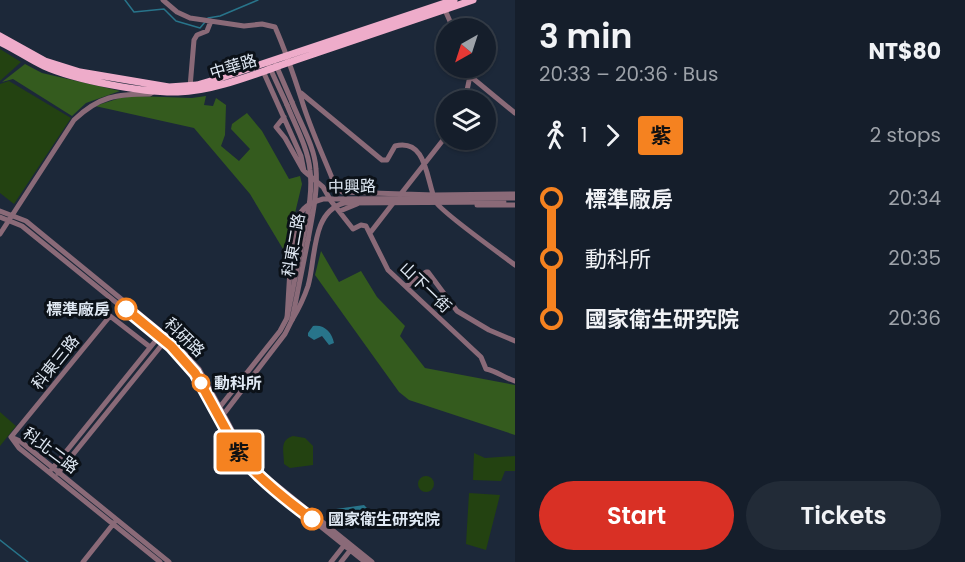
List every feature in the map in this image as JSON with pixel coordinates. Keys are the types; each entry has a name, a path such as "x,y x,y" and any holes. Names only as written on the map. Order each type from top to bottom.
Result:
{"main road":[{"name":"中華路","path":"444,7 454,0"},
{"name":"中華路","path":"0,42 42,65 64,73 155,88 189,88 269,66 444,7 469,1"},
{"name":"中華路","path":"0,36 45,61 65,69 155,88"}],"street":[{"path":"163,0 183,15 207,21 207,31 197,35 194,40 189,88"},
{"path":"444,7 449,18"},
{"name":"中興路","path":"207,21 244,26 262,24 275,27 335,184 342,192 515,200"},
{"path":"269,66 284,117 301,156 304,171"},
{"name":"科東二路","path":"218,410 271,350 289,319 315,203 316,169 313,155 269,66"},
{"path":"472,78 515,113"},
{"path":"0,230 74,120 90,105 123,94 150,94 155,88"},
{"path":"300,93 382,159 387,160 395,146 403,144 416,149 424,163 438,205 515,265"},
{"path":"284,117 276,127 285,138 295,159 304,171 323,187 353,229 364,225 370,233 436,148"},
{"path":"323,187 331,187 335,184"},
{"path":"334,205 335,184"},
{"name":"中興路","path":"289,319 297,223 304,208 313,202 323,199 515,200"},
{"name":"中興路","path":"334,205 438,205 515,200"},
{"name":"中興路","path":"289,319 299,308 308,286 320,228 326,213 334,206 344,203 515,200"},
{"name":"中興路","path":"340,211 355,204"},
{"name":"科研路","path":"0,212 22,226 161,334 199,369 241,457 260,478 346,543 365,562"},
{"path":"0,234 7,218"},
{"name":"山下一街","path":"370,233 388,270 482,357 486,369 497,371 507,379 515,381"},
{"path":"407,286 426,272 430,273 457,311 489,330 515,341"},
{"name":"科東三路","path":"11,437 110,316 150,347"},
{"path":"51,470 161,334"},
{"path":"56,475 166,339"},
{"name":"科東二路","path":"222,417 254,371"},
{"name":"科北二路","path":"11,437 16,445 169,562"},
{"path":"83,562 115,522"},
{"name":"科北二路","path":"115,522 160,562"},
{"path":"331,562 346,543"},
{"path":"341,562 352,549"},
{"name":"科研路","path":"352,549 372,562"}],"green space":[{"path":"0,49 21,62 0,81"},
{"path":"25,64 42,73 120,91 86,103 72,116 13,79 2,82"},
{"path":"9,81 71,118 14,204 0,193 0,84"},
{"path":"135,96 192,98 206,96 204,105 213,106 216,98 226,105 225,135 221,146 239,161 250,149 231,129 232,124 247,113 262,131 289,179 300,176 302,184 289,238 283,249 250,194 194,128 95,106"},
{"path":"321,251 339,282 361,271 377,297 405,326 400,336 425,368 515,385 515,435 409,400 399,392 315,275"},
{"path":"0,412 16,426 0,446"},
{"path":"293,436 305,438 313,446 313,465 290,468 284,464 284,443"},
{"path":"474,453 485,458 515,456 515,471 505,471 501,481 473,480"},
{"path":"426,476 432,478 434,484 432,490 426,492 420,490 418,484 420,478"},
{"path":"469,493 500,495 486,550 466,544"}],"water":[{"path":"313,326 321,326 327,330 334,343 329,345 322,336 314,340 308,336"},
{"path":"364,505 369,510 362,516 348,518 334,514 336,509"}],"waterway":[{"path":"125,0 134,12 164,9 176,21 200,28 205,22"},
{"path":"208,18 220,16 258,0"},
{"path":"0,540 28,562"}],"bus line":[{"name":"紫","path":"126,309 171,346 195,373 241,457 250,468 312,519"}],"place":[{"name":"標準廠房","path":"126,309"},
{"name":"動科所","path":"201,383"},
{"name":"國家衛生研究院","path":"312,519"}]}
